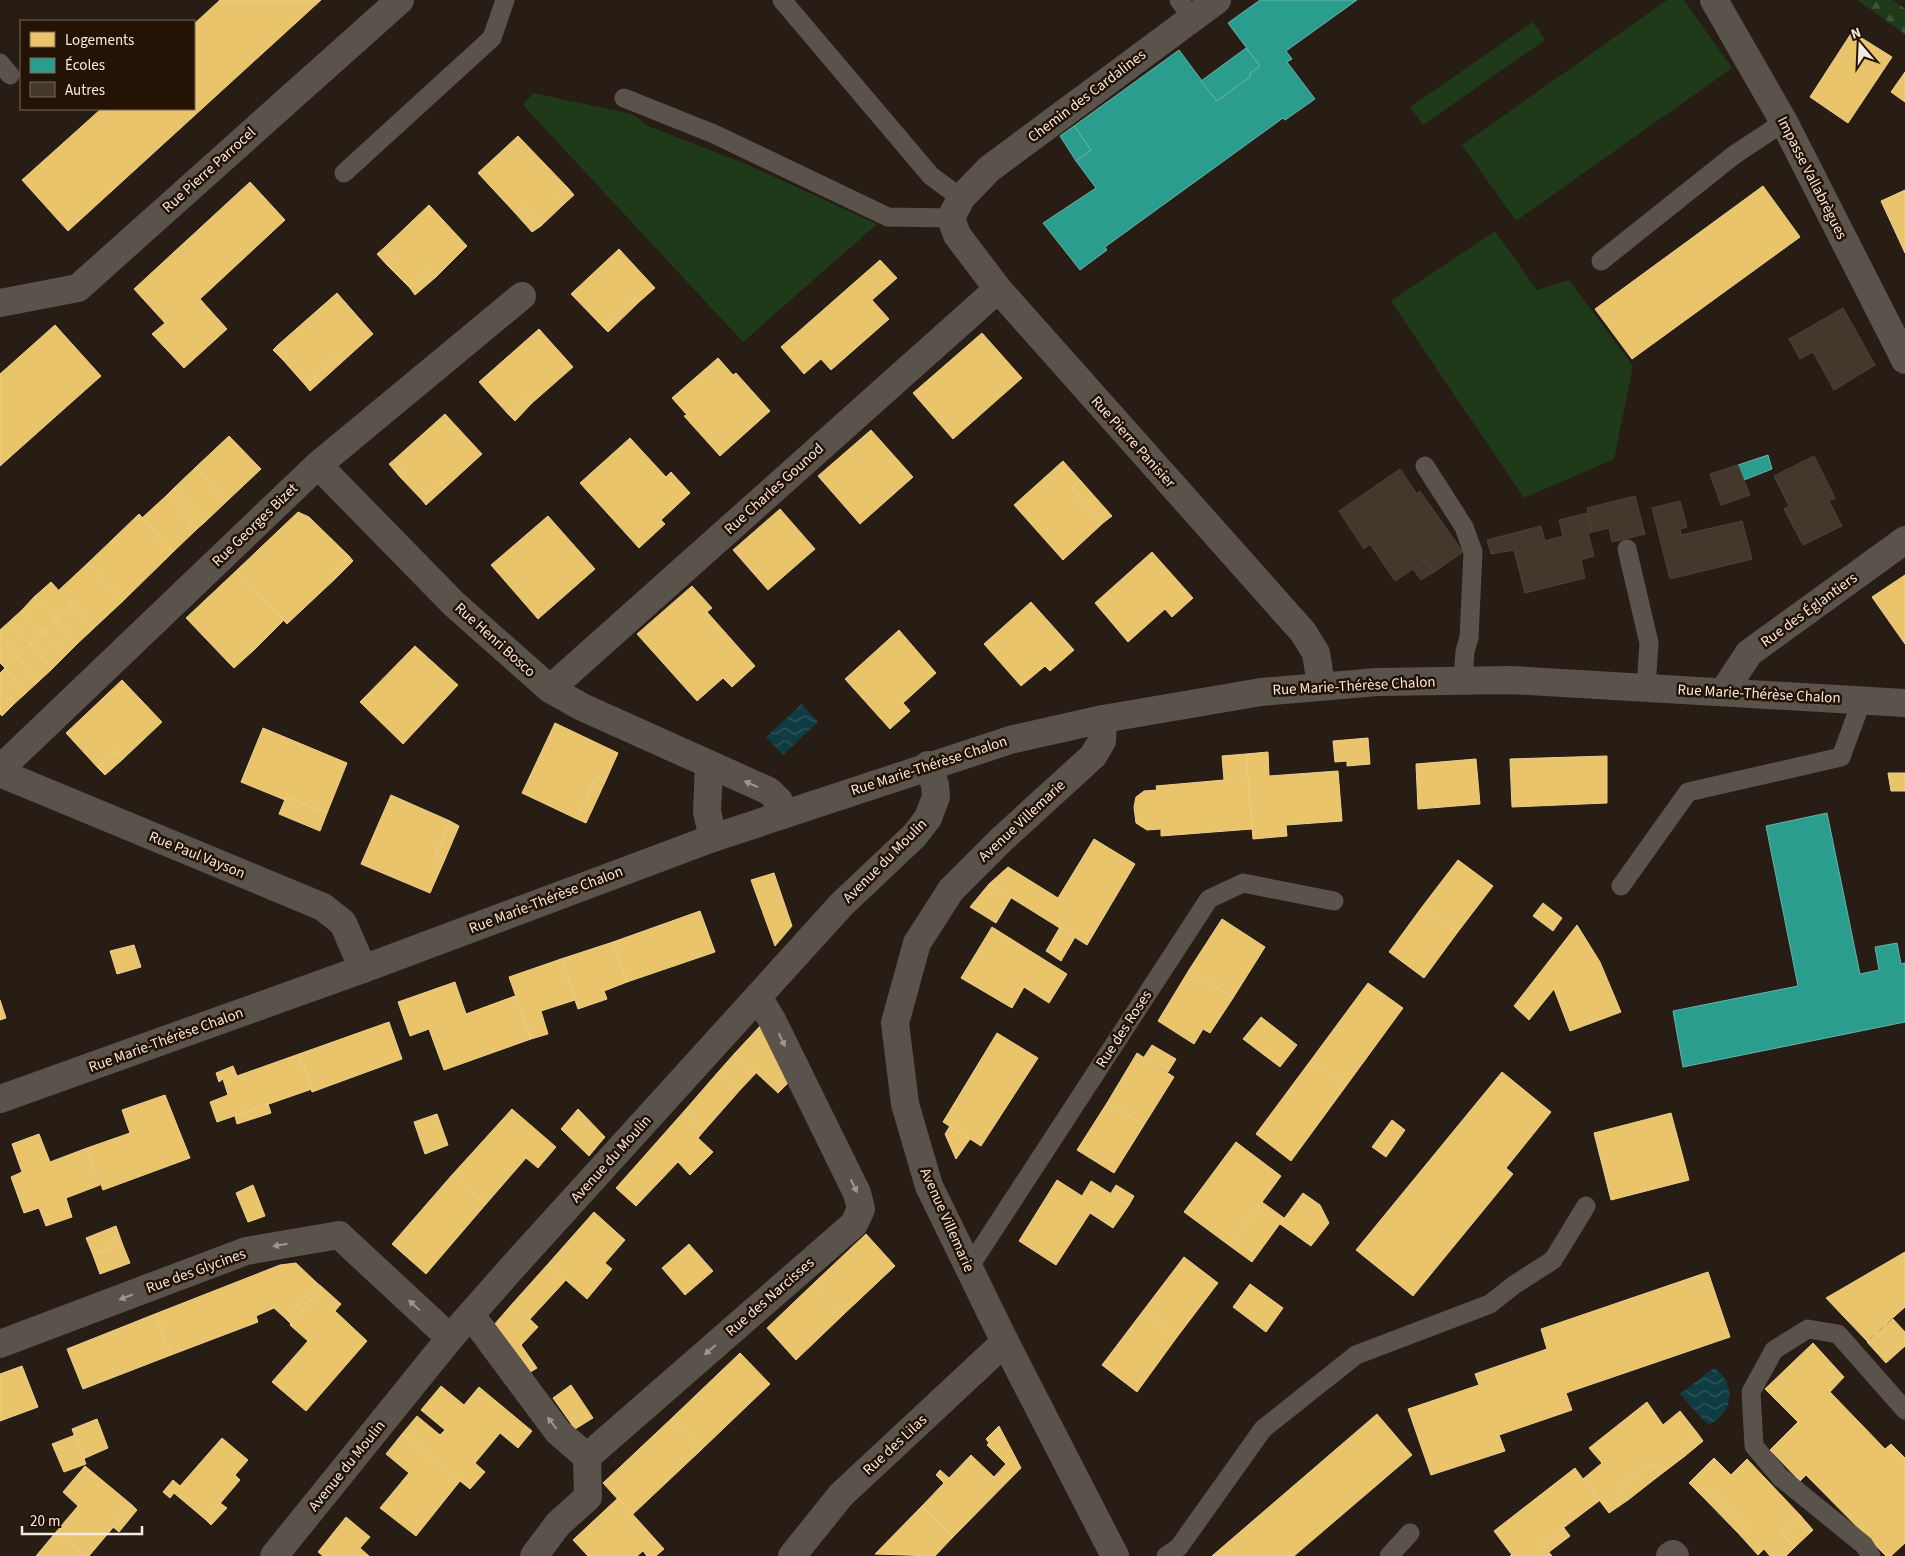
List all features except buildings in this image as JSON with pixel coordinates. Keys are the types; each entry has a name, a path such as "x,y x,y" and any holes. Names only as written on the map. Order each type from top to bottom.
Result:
{"street":[{"name":"Rue Pierre Parrocel","path":"0,303 78,288 400,0"},
{"name":"Chemin des Cardalines","path":"956,208 989,169 1186,9 1217,0"},
{"name":"Impasse Vallabrègues","path":"1714,0 1784,122 1905,360"},
{"name":"Rue Pierre Panisier","path":"956,208 957,234 998,289 1302,632 1316,653 1321,685"},
{"name":"Rue Charles Gounod","path":"550,689 998,289"},
{"name":"Rue Georges Bizet","path":"0,769 318,465 522,296"},
{"name":"Rue Henri Bosco","path":"318,465 454,604 550,689 582,707 769,791 785,813"},
{"name":"Rue des Églantiers","path":"1724,691 1750,653 1905,540"},
{"name":"Rue Marie-Thérèse Chalon","path":"0,1099 363,969 713,838 785,813 1010,740 1103,719 1261,692 1321,685 1463,681 1512,680 1905,702"},
{"name":"Avenue Villemarie","path":"1103,719 1102,742 1093,756 1001,840 950,890 916,944 895,1023 905,1104 929,1186 968,1269 1115,1556"},
{"path":"709,765 707,812 713,838"},
{"name":"Avenue du Moulin","path":"274,1556 450,1338 842,904 914,836 928,818 936,797 935,785 928,766"},
{"name":"Rue Paul Vayson","path":"0,774 324,907 343,923 363,969"},
{"name":"Rue des Narcisses","path":"586,1457 854,1224 860,1208 857,1193 772,1020 758,997"},
{"name":"Rue des Glycines","path":"0,1344 246,1251 339,1235 450,1338"},
{"path":"471,1315 558,1432 586,1457 588,1497 558,1524 534,1556"},
{"name":"Rue des Lilas","path":"792,1556 841,1495 1005,1342"},
{"path":"1670,1556 1673,1554 1675,1556"}],"lane":[{"path":"344,173 492,38 505,0"},
{"path":"782,0 956,208"},
{"path":"624,98 714,134 888,217 956,208"},
{"path":"1601,261 1734,155 1784,122"},
{"path":"1425,466 1464,527 1473,552 1469,638 1465,651 1463,681"},
{"path":"1627,549 1649,644 1646,687"},
{"path":"1620,886 1688,792 1842,757 1862,700"},
{"name":"Rue des Roses","path":"968,1269 1210,899 1243,883 1334,901"},
{"path":"1166,1556 1179,1547 1264,1429 1356,1355 1490,1304 1514,1285 1553,1260 1586,1206"},
{"path":"1871,1556 1864,1545 1780,1476 1754,1446 1750,1392 1774,1350 1808,1329 1838,1334 1905,1410"},
{"path":"1389,1556 1410,1534"}],"green space":[{"path":"1667,0 1684,0 1732,68 1516,221 1462,145"},
{"path":"1857,0 1893,0 1905,9 1905,34"},
{"path":"1533,22 1545,40 1423,125 1410,107"},
{"path":"533,93 632,114 648,126 746,164 877,224 743,342 523,105"},
{"path":"1495,231 1537,290 1569,280 1633,366 1614,459 1524,498 1391,301"}],"water":[{"path":"802,704 818,722 783,755 766,737"},
{"path":"1714,1368 1726,1382 1729,1398 1723,1413 1717,1420 1708,1425 1680,1394"}]}
